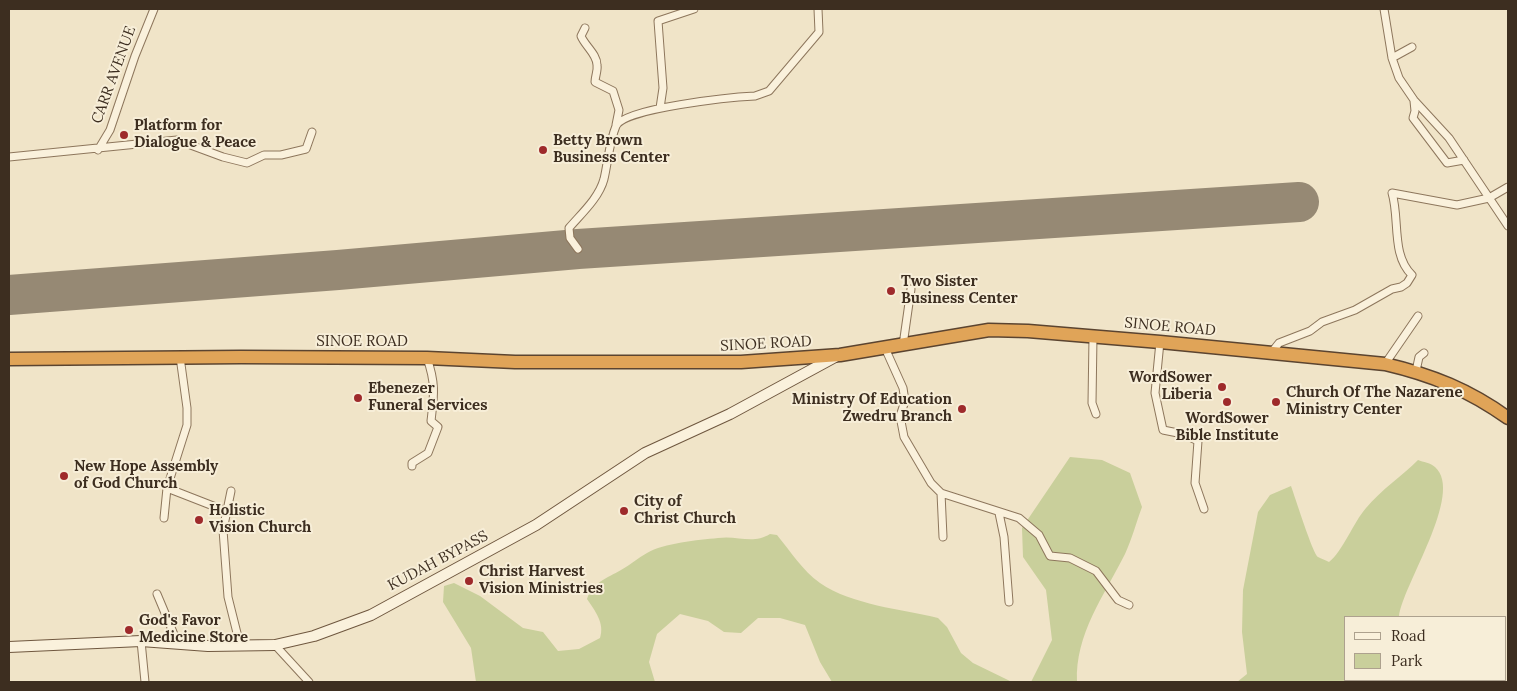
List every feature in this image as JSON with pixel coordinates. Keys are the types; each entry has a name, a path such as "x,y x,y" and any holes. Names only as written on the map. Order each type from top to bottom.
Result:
{"highway":[{"name":"SINOE ROAD","path":"9,359 180,357 427,358 506,362 675,363 767,361 840,355 903,345 965,332 989,330 1028,331 1386,364 1416,371 1453,384 1508,418"}],"street":[{"name":"CARR AVENUE","path":"98,150 110,130 135,56 154,9"},
{"path":"660,108 663,88 658,21 694,9"},
{"path":"616,125 623,118 660,108 755,96 770,91 819,32 818,9"},
{"path":"1384,9 1392,58 1399,78 1414,100 1449,138 1508,226"},
{"path":"578,249 570,238 569,228 590,205 604,180 607,156 619,110 613,91 595,82 598,65 593,52 584,44 582,36 585,28"},
{"path":"1392,58 1412,47"},
{"path":"1414,100 1415,111 1413,118 1447,163 1464,160"},
{"path":"9,157 98,150 177,140 223,157 246,163 264,156 281,156 306,149 312,132"},
{"path":"1271,353 1279,343 1310,331 1322,322 1355,310 1392,289 1407,283 1412,275 1406,269 1399,248 1397,218 1392,193 1457,204 1490,198 1508,187"},
{"path":"903,345 911,289"},
{"path":"1386,364 1418,316"},
{"path":"1093,337 1092,403 1096,414"},
{"path":"1160,342 1155,393 1163,430 1183,434 1198,441 1195,483 1204,509"},
{"path":"885,348 903,388 905,401 900,416 904,437 915,459 941,493 998,513 1010,514 1026,523 1039,535 1050,556 1070,558 1096,571 1118,600 1129,606"},
{"path":"1416,371 1419,357 1424,353"},
{"name":"KUDAH BYPASS","path":"9,648 141,641 178,644 275,645 314,636 371,615 536,525 644,453 730,414 840,355"},
{"path":"164,518 167,488 186,425 187,408 180,357"},
{"path":"412,466 412,462 431,448 438,427 432,421 434,380 427,358"},
{"path":"167,488 226,511"},
{"path":"231,491 223,530 228,597 240,645"},
{"path":"941,493 943,537"},
{"path":"998,513 1004,537 1009,602"},
{"path":"157,594 178,644"},
{"path":"141,641 145,682"},
{"path":"275,645 308,682"}],"green space":[{"path":"1070,457 1102,460 1130,473 1142,507 1125,554 1100,600 1086,631 1078,664 1077,682 1031,682 1052,640 1046,590 1023,557 1022,528"},
{"path":"1418,460 1435,467 1442,480 1442,497 1438,518 1410,584 1399,616 1344,616 1344,681 1399,682 1237,682 1247,674 1242,632 1243,590 1258,512 1270,495 1291,486 1316,554 1318,557 1329,562 1339,551 1366,508"},
{"path":"770,534 777,535 797,560 820,583 862,601 938,618 947,627 961,653 973,663 1010,681 1025,682 832,682 820,662 805,625 780,618 758,618 741,633 724,632 708,621 680,614 657,634 649,662 655,682 476,682 471,648 443,602 444,586 454,583 480,596 523,628 543,632 558,651 579,649 600,638 601,633 600,622 587,599 589,593 601,581 644,555 662,547 681,542 725,537 757,539"}],"runway":[{"path":"9,295 338,270 578,249 1299,202"}],"place":[{"name":"Platform for Dialogue & Peace","path":"124,135"},
{"name":"Betty Brown Business Center","path":"543,150"},
{"name":"Two Sister Business Center","path":"891,291"},
{"name":"WordSower Liberia","path":"1222,387"},
{"name":"Ebenezer Funeral Services","path":"358,398"},
{"name":"WordSower Bible Institute","path":"1227,402"},
{"name":"Church Of The Nazarene Ministry Center","path":"1276,402"},
{"name":"Ministry Of Education Zwedru Branch","path":"962,409"},
{"name":"New Hope Assembly of God Church","path":"64,476"},
{"name":"City of Christ Church","path":"624,511"},
{"name":"Holistic Vision Church","path":"199,520"},
{"name":"Christ Harvest Vision Ministries","path":"469,581"},
{"name":"God's Favor Medicine Store","path":"129,630"}]}
